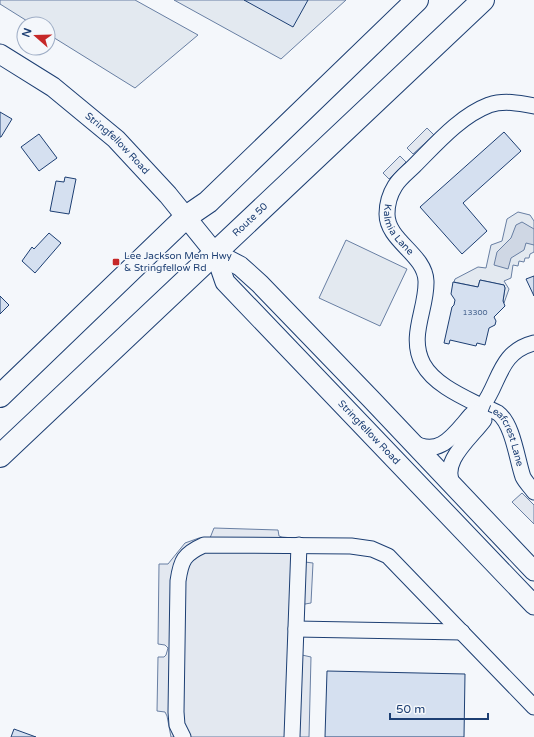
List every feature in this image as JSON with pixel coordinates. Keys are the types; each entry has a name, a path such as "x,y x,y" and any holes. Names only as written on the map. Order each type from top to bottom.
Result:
{"highway":[{"path":"0,396 186,217 208,202 417,0"},
{"name":"Route 50","path":"0,456 483,0"}],"main road":[{"name":"Stringfellow Road","path":"0,54 53,87 116,139 163,189 186,217 214,254 225,282 534,605"},
{"name":"Stringfellow Road","path":"214,254 240,266 260,284 392,420 404,436 534,571"}],"street":[{"name":"Kalmia Lane","path":"482,406 440,382 428,372 422,363 417,340 418,327 426,288 426,279 421,265 389,226 387,215 388,205 391,193 396,184 433,147 469,117 490,105 500,103 510,102 534,106"},
{"path":"404,436 419,445 427,447 443,444 460,429 476,410 482,406 499,372 510,358 524,346 534,343"},
{"path":"456,490 449,475 451,465 484,420 482,406"},
{"name":"Leafcrest Lane","path":"482,406 499,414 508,427 524,479 534,492"},
{"path":"183,737 177,725 176,712 178,581 181,563 190,552 204,545 351,546 372,549 388,556 534,707"},
{"path":"292,737 299,545"},
{"path":"296,629 462,632"}],"shaded area":[{"path":"0,0 135,0 198,35 135,88 56,39 56,16 19,16 0,4"},
{"path":"174,0 346,0 281,59"},
{"path":"427,128 434,135 413,154 407,148"},
{"path":"400,156 406,162 389,179 383,173"},
{"path":"518,212 530,215 534,221 534,252 530,254 529,258 525,258 524,262 519,261 518,266 513,265 511,278 504,281 509,289 504,303 504,285 480,280 478,287 454,282 455,279 478,267 486,268 491,245 502,241 507,219"},
{"path":"522,222 534,229 534,245 526,243 524,250 511,258 508,269 494,265 497,252 511,238 516,225"},
{"path":"346,240 407,269 380,326 319,298"},
{"path":"522,493 534,505 534,524 512,502"},
{"path":"214,528 278,530 279,536 282,537 305,539 305,562 313,563 311,603 305,604 302,608 302,655 311,657 309,737 171,737 165,712 157,711 158,657 164,657 168,648 165,645 158,644 159,564 168,564 185,543 199,538 210,538"}],"building":[{"path":"244,0 308,0 293,27"},
{"path":"0,112 12,119 1,137 0,137"},
{"path":"504,132 521,151 463,203 487,231 462,254 420,207"},
{"path":"39,134 57,158 39,171 21,147"},
{"path":"65,177 76,179 69,214 50,211 56,181 64,182"},
{"path":"49,233 61,243 35,273 22,261 32,247 34,249"},
{"path":"534,276 534,296 526,279"},
{"path":"480,280 504,285 505,288 503,301 505,306 494,317 496,321 495,325 489,328 485,345 477,343 476,346 450,340 449,344 444,343 455,300 451,294 453,282 478,287"},
{"path":"0,296 9,305 0,314"},
{"path":"327,671 465,674 464,737 325,737"},
{"path":"14,729 36,737 11,737"}],"place":[{"name":"Lee Jackson Mem Hwy & Stringfellow Rd","path":"116,262"}]}
